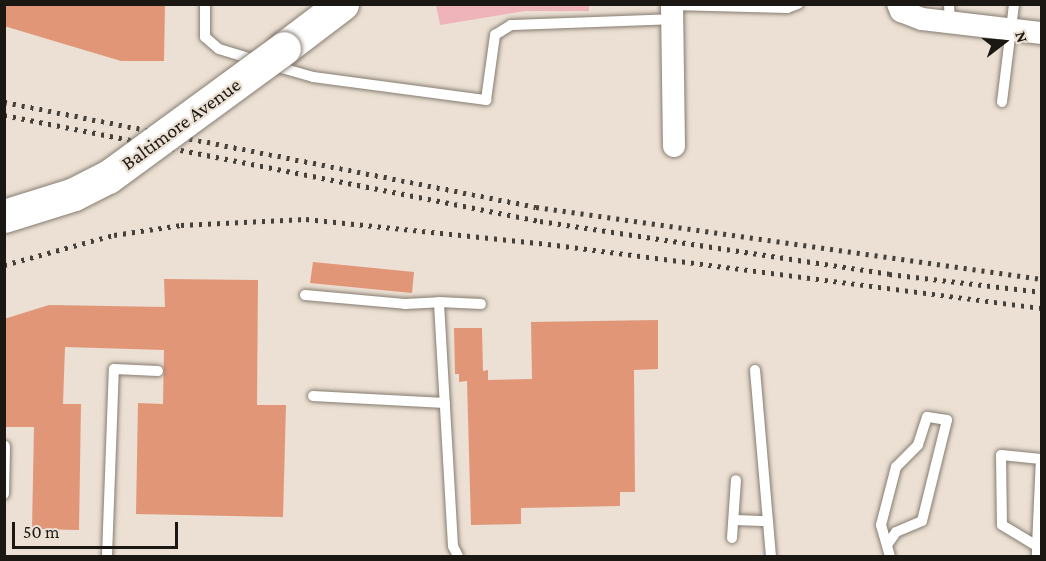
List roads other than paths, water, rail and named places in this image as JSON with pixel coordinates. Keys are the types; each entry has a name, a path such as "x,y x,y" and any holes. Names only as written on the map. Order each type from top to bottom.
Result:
{"main road":[{"name":"Baltimore Avenue","path":"4,216 48,204 108,177 342,4"}],"street":[{"path":"898,4 901,10 922,19 949,13 1011,29 1041,33"},
{"path":"672,9 674,146"}],"lane":[{"path":"204,4 205,37 219,49 313,77 486,100 495,35 511,25 672,9 787,8 798,4"},
{"path":"1002,102 1014,4"},
{"path":"305,295 405,304 439,302 481,304"},
{"path":"439,302 453,546 458,556"},
{"path":"107,556 114,369 158,372"},
{"path":"755,370 771,556"},
{"path":"314,396 445,403"},
{"path":"887,545 896,532 922,521 946,420 927,417 918,445 896,467 881,525 890,556"},
{"path":"4,494 5,447"},
{"path":"1001,454 1041,459 1037,551 1002,525 1001,454"},
{"path":"732,538 736,480"},
{"path":"735,520 768,521"}],"railway":[{"path":"4,102 536,207 1042,279"},
{"path":"4,115 540,221 889,274 1042,292"},
{"path":"4,265 114,235 181,225 306,219 548,244 1042,308"}]}
